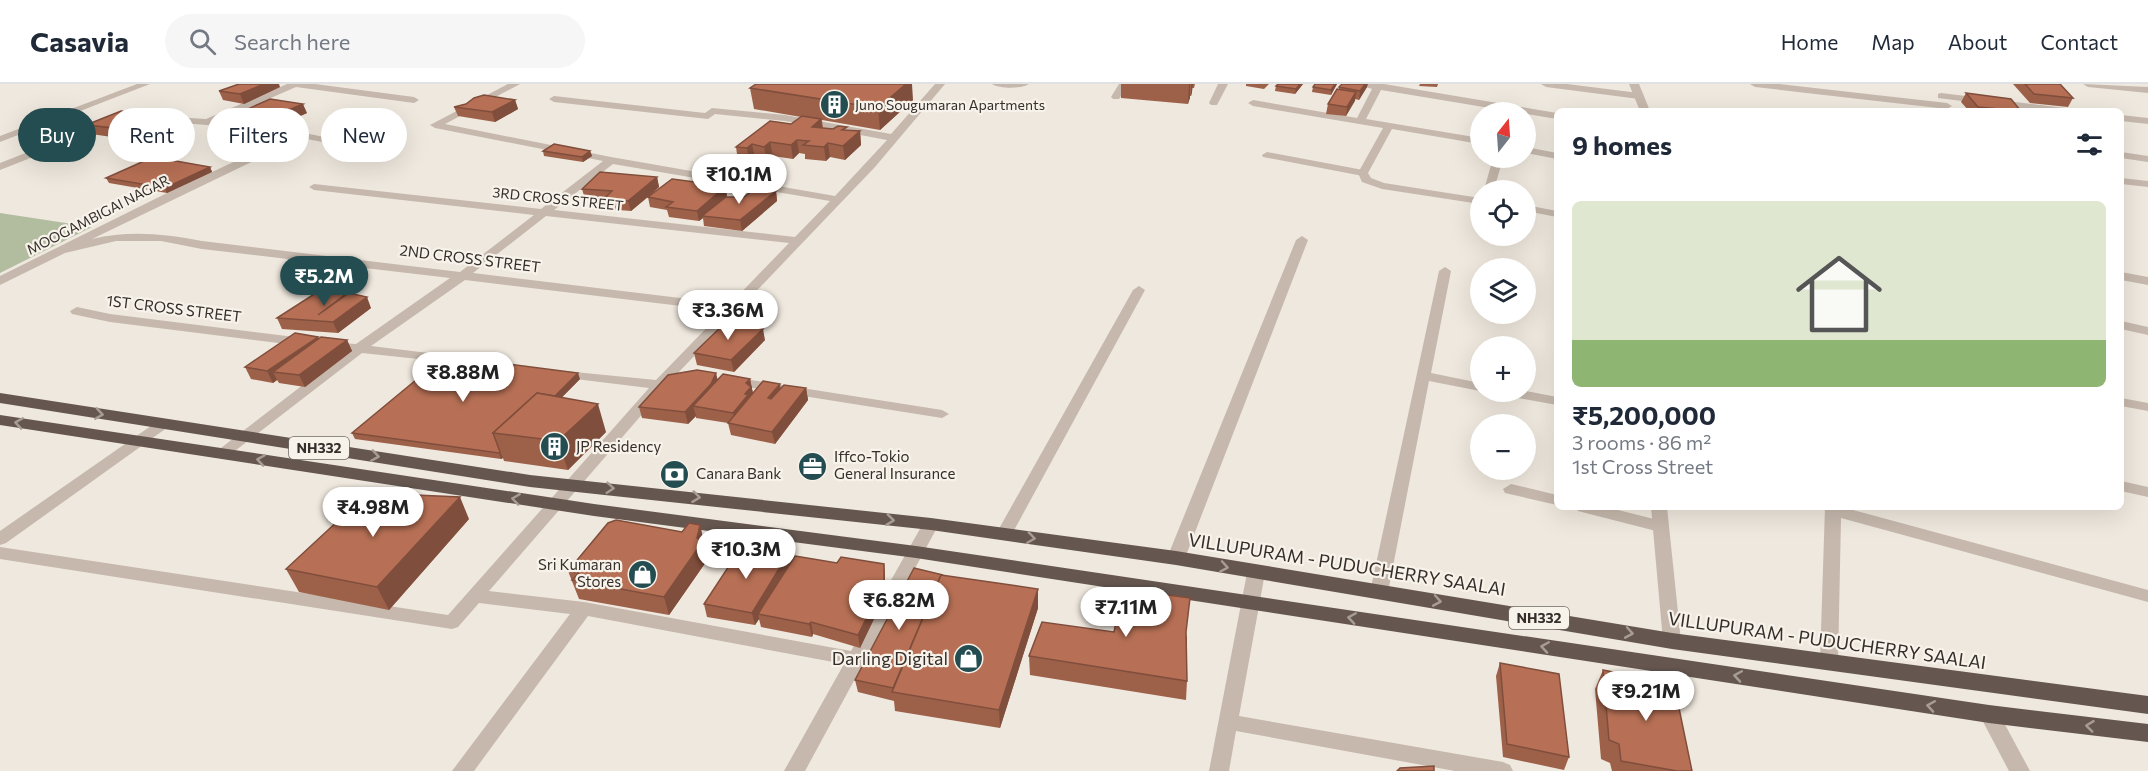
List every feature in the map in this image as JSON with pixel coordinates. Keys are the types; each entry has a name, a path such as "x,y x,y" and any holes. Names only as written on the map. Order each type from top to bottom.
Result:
{"highway":[{"name":"NH332","path":"0,398 530,481 575,485"},
{"path":"47,427 75,410"},
{"name":"NH332","path":"0,420 556,505 916,552"},
{"name":"VILLUPURAM - PUDUCHERRY SAALAI","path":"575,485 931,524 1176,558 1672,641 2148,705"},
{"path":"916,552 1989,714 2148,733"}],"street":[{"path":"84,108 145,84"},
{"path":"239,108 294,84 414,100"},
{"path":"515,84 435,125 611,160 836,199"},
{"path":"0,553 452,622 575,485 672,371 895,138 920,97 940,84"},
{"path":"997,84 1024,84"},
{"path":"1116,97 1124,84"},
{"path":"1215,103 1223,84"},
{"path":"1361,84 1554,115"},
{"path":"1546,84 1639,96"},
{"path":"1634,84 1644,108"},
{"path":"1755,84 1949,108"},
{"path":"1935,84 1949,108"},
{"path":"2088,84 2148,90"},
{"path":"1361,120 1378,85"},
{"path":"1941,96 2040,108"},
{"path":"555,99 708,116 712,111 785,118 895,138"},
{"path":"1253,103 1470,139"},
{"path":"2124,118 2148,121"},
{"path":"195,121 207,122"},
{"path":"0,167 108,124"},
{"path":"1363,173 1389,125"},
{"path":"0,139 18,132"},
{"path":"1536,152 1554,155"},
{"path":"1267,155 1363,173"},
{"path":"2124,155 2148,159"},
{"path":"222,454 359,349 465,274 611,160"},
{"name":"MOOGAMBIGAI NAGAR","path":"0,281 242,162"},
{"path":"1363,173 1366,180 1382,186 1470,199"},
{"path":"2124,181 2148,184"},
{"name":"3RD CROSS STREET","path":"314,187 798,241"},
{"path":"1536,210 1554,213"},
{"name":"2ND CROSS STREET","path":"63,250 116,237 161,237 202,245 465,274 734,308"},
{"path":"1176,558 1302,240"},
{"path":"1379,592 1445,270"},
{"path":"2124,277 2148,281"},
{"path":"1004,534 1139,290"},
{"name":"1ST CROSS STREET","path":"77,311 110,318 475,363"},
{"path":"2124,326 2148,331"},
{"path":"544,371 660,385"},
{"path":"672,371 696,375"},
{"path":"1425,376 1470,385"},
{"path":"719,379 942,414"},
{"path":"1536,397 1554,400"},
{"path":"2124,403 2148,407"},
{"path":"0,539 164,424"},
{"path":"2124,487 2148,492"},
{"path":"1511,489 1554,499"},
{"path":"1596,510 1660,526"},
{"path":"1659,510 1672,641"},
{"path":"1829,662 1833,510"},
{"path":"1837,510 2148,596"},
{"path":"794,771 931,524"},
{"path":"1220,771 1256,573"},
{"path":"477,596 584,609 856,659"},
{"path":"462,771 584,609"},
{"path":"1989,714 2020,771"},
{"path":"1229,722 1503,771"}],"green space":[{"path":"0,213 92,227 0,273"}],"building":[{"path":"239,84 264,84 240,94 219,91"},
{"path":"756,84 906,84 878,108 750,88"},
{"path":"1278,84 1300,84 1296,89 1276,86"},
{"path":"1315,84 1335,84 1331,90 1313,87"},
{"path":"1342,84 1365,84 1360,91 1339,87"},
{"path":"2025,84 2060,84 2073,98 2034,94"},
{"path":"1337,89 1356,92 1347,107 1328,104"},
{"path":"1966,93 2011,99 2018,108 1989,108 1978,107"},
{"path":"484,95 515,100 492,112 454,107 466,104"},
{"path":"270,99 303,104 293,108 250,108"},
{"path":"108,116 108,127 96,126 96,121"},
{"path":"802,116 821,119 812,127 833,129 838,126 847,127 842,130 860,131 843,146 828,143 824,147 803,145 809,141 797,140 791,145 770,142 764,147 752,144 747,148 736,147 770,121 791,124"},
{"path":"554,144 590,151 582,157 543,151"},
{"path":"142,162 182,162 210,167 165,188 106,178"},
{"path":"600,172 657,177 628,201 604,199 612,191 582,189"},
{"path":"672,179 726,186 697,211 666,207 673,202 648,197"},
{"path":"756,188 776,191 740,220 702,216 726,197 744,197"},
{"path":"322,289 347,293 318,315 349,293 367,297 333,322 277,318"},
{"path":"726,322 763,329 731,360 694,353"},
{"path":"295,333 318,337 267,371 245,367"},
{"path":"321,337 347,340 299,375 273,372"},
{"path":"445,356 578,373 555,396 537,393 493,433 499,453 352,433"},
{"path":"697,370 716,373 711,384 685,412 639,407 668,375"},
{"path":"723,374 750,379 746,383 751,387 745,394 748,395 733,413 693,406"},
{"path":"763,381 780,384 768,398 771,399 784,385 806,388 772,432 728,423"},
{"path":"537,393 598,404 558,441 493,433"},
{"path":"368,493 460,497 377,587 286,569"},
{"name":"Sri Kumaran Stores","path":"616,520 682,532 689,523 700,525 697,538 703,541 664,597 572,580 579,573 568,571 608,523"},
{"path":"742,546 788,554 752,613 704,604"},
{"path":"795,556 837,563 841,557 884,564 884,583 858,635 811,622 809,624 758,614"},
{"path":"914,568 943,575 941,575 893,688 855,680"},
{"name":"Darling Digital","path":"941,575 1038,589 999,710 892,692"},
{"path":"1123,589 1190,598 1186,632 1187,681 1029,656 1042,622 1114,632"},
{"path":"1500,663 1559,674 1569,757 1507,744"},
{"path":"1603,670 1674,684 1692,771 1677,771 1621,761 1619,744 1609,740"},
{"path":"1434,766 1434,771 1397,771 1400,768"}],"place":[{"name":"Juno Sougumaran Apartments","path":"834,105"},
{"name":"JP Residency","path":"555,447"},
{"name":"Iffco-Tokio General Insurance","path":"813,466"},
{"name":"Canara Bank","path":"675,474"},
{"name":"Sri Kumaran Stores","path":"642,574"},
{"name":"Darling Digital","path":"969,659"}]}
